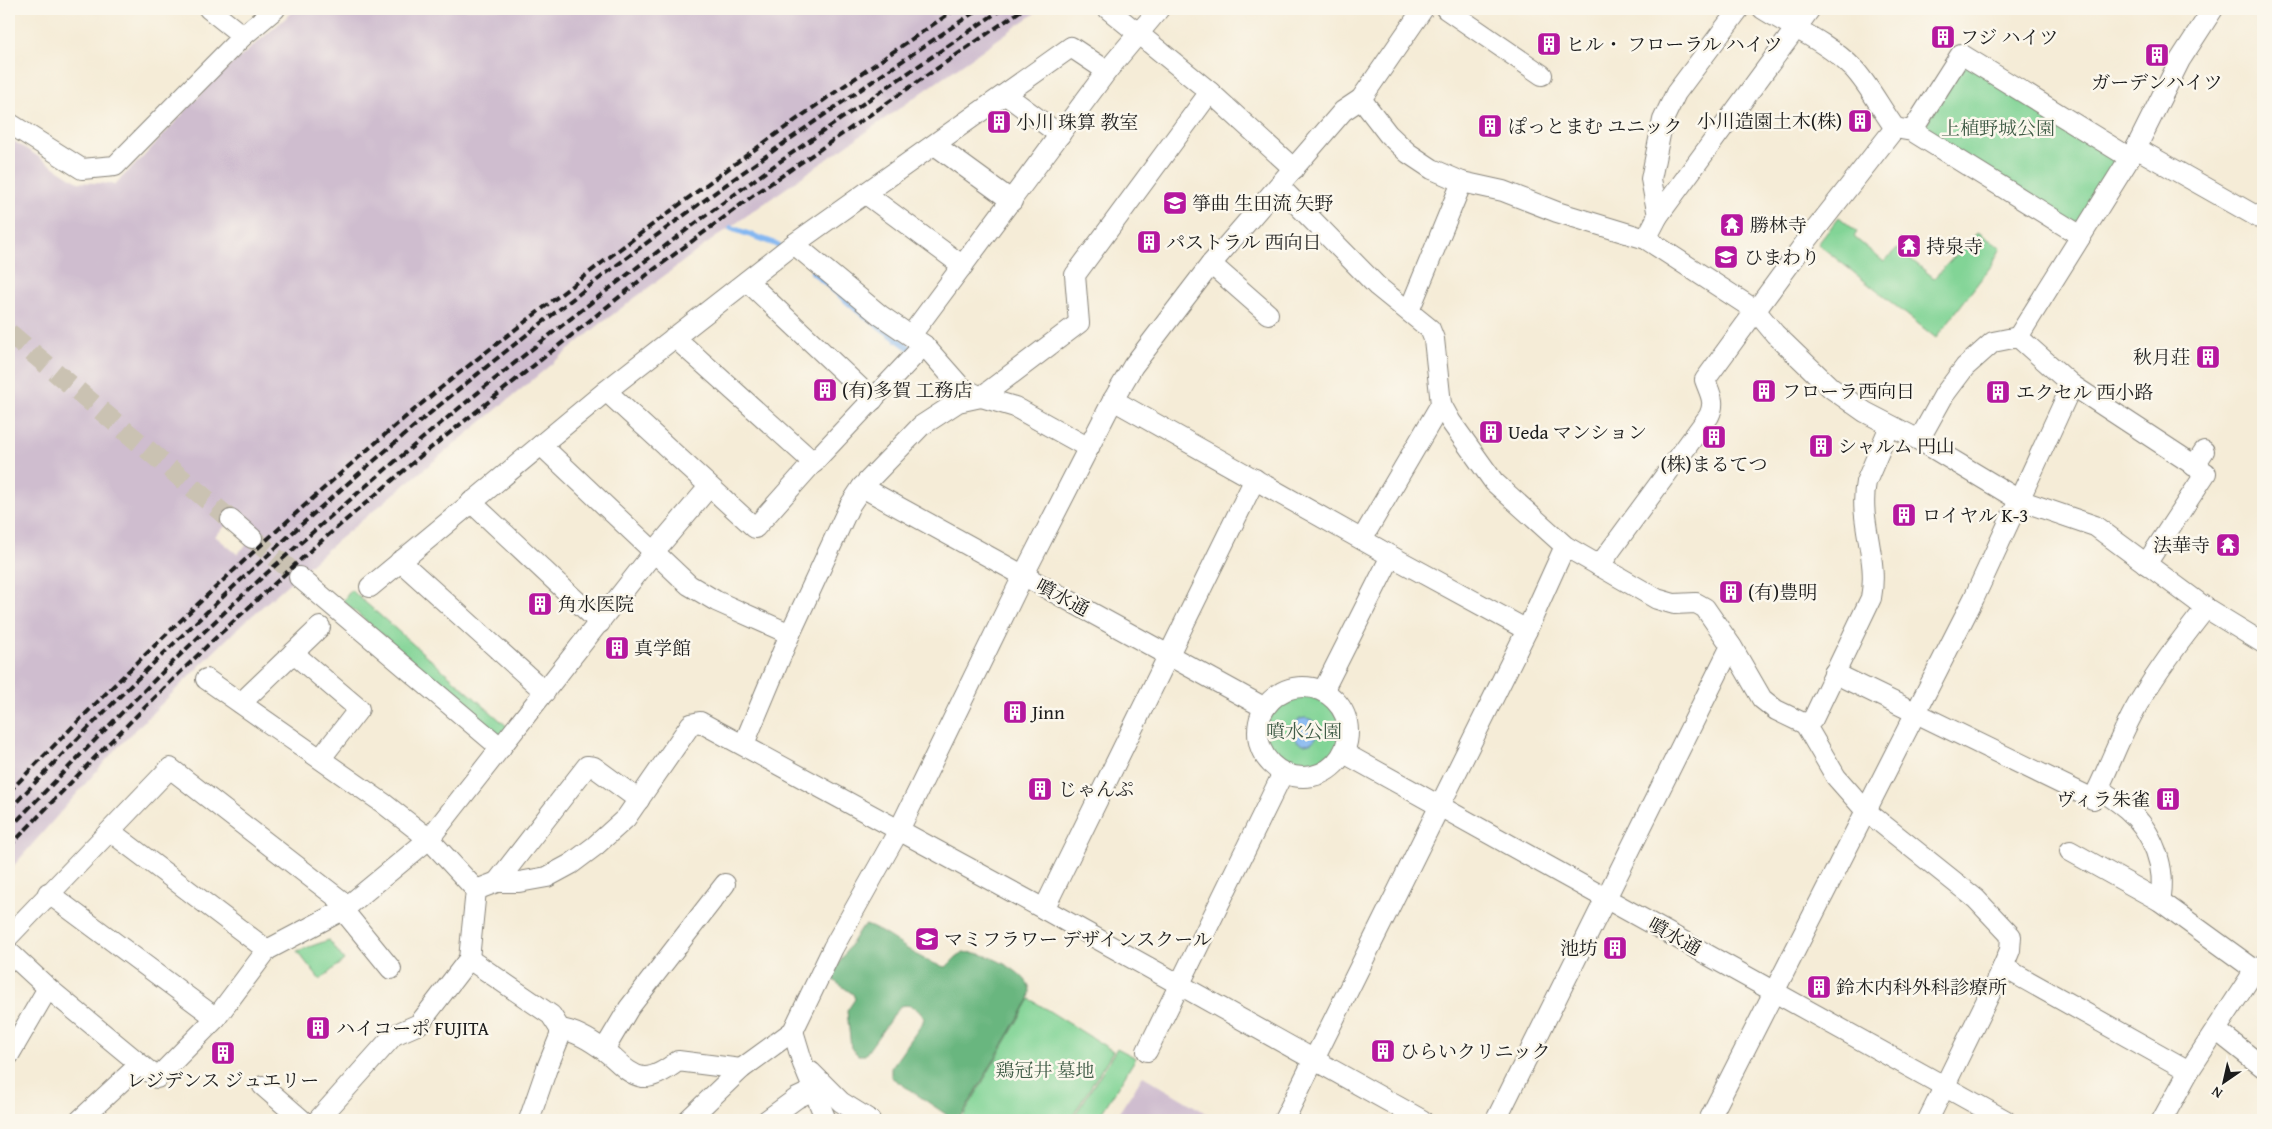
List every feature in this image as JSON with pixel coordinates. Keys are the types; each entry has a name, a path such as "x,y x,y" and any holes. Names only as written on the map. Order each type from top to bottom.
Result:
{"street":[{"path":"209,9 243,36"},
{"path":"9,122 82,169 114,166 243,36 274,9"},
{"path":"1108,9 1210,92 1294,169"},
{"path":"606,391 755,528 873,400 918,340 962,266 1107,71 1159,9"},
{"path":"688,1120 741,1069 793,1031 833,948 899,830 1023,576 1113,400 1133,366 1211,264 1343,110 1361,99 1423,9"},
{"path":"1446,9 1542,75"},
{"path":"1658,216 1651,179 1663,120 1676,93 1739,9"},
{"path":"1763,9 1796,26 1834,52 1854,69 1903,129 2081,236"},
{"path":"1646,239 1658,216 1810,9"},
{"path":"1920,440 1944,395 1965,367 1992,342 2018,337 2133,153 2180,60 2213,9"},
{"path":"370,587 606,391 794,244 936,145 1071,47 1107,71"},
{"path":"1599,566 1709,416 1714,401 1705,380 1755,310 1903,129 1961,54 2133,153 2263,220"},
{"path":"744,744 790,634 850,505 862,487 921,426 958,402 981,397 1079,323 1074,275 1210,92"},
{"path":"1006,95 1060,135"},
{"path":"1361,99 1388,134 1408,153 1432,169 1462,182 1502,191 1558,212 1646,239 1755,310 1775,334 1832,388 1890,426 1920,440 2019,500 2096,526 2206,608 2263,643"},
{"path":"936,145 1012,201"},
{"path":"1409,311 1462,182"},
{"path":"1279,186 1377,286 1430,329 1434,339 1441,404 1451,422 1494,482 1565,546 1657,599 1674,604 1696,603 1706,608 1762,699 1776,710 1805,724 1836,777 1866,811 1976,899 2011,936 2010,950 2003,967 1928,1120"},
{"path":"866,194 962,266"},
{"path":"794,244 880,315 918,340 961,387 981,397 1015,407 1089,448"},
{"path":"1211,264 1268,314"},
{"path":"747,281 873,400"},
{"path":"674,337 814,463"},
{"path":"2018,337 2072,385 2199,458 2206,473 2146,564"},
{"path":"1709,1120 1974,598 2072,385"},
{"path":"1113,400 1527,630"},
{"path":"1362,539 1441,404"},
{"path":"1805,724 1813,719 1871,598 1874,583 1872,550 1864,520 1864,491 1890,426"},
{"path":"541,445 689,585 702,593 790,634"},
{"path":"1044,909 1255,480"},
{"path":"9,952 48,988 157,1078 216,1018 267,950 345,908 428,838 600,623 654,552 709,487"},
{"name":"噴水通","path":"862,487 1265,708"},
{"path":"471,502 600,623"},
{"path":"231,520 252,538"},
{"path":"1284,1120 1527,630 1565,546"},
{"path":"1323,691 1391,556"},
{"path":"400,562 545,692"},
{"path":"299,578 501,748"},
{"path":"1834,673 1915,711 2093,800 2115,748 2141,698 2175,648 2206,608"},
{"path":"241,703 320,627"},
{"path":"1496,1120 1731,646"},
{"path":"293,653 359,709 320,758"},
{"path":"206,679 384,802 428,838 476,890 469,959 419,1024 394,1035 318,1120"},
{"path":"1297,687 1311,687 1323,691 1333,698 1346,718 1348,742 1344,753 1335,765 1324,773 1311,777 1296,777 1283,773 1271,764 1262,751 1258,737 1259,722 1265,708 1273,698 1284,690 1297,687"},
{"path":"476,890 497,882 519,882 546,877 571,864 626,818 690,724 700,722 744,744 1044,909 1422,1120"},
{"name":"噴水通","path":"1344,753 2005,1120"},
{"path":"497,882 587,766 594,767 639,800"},
{"path":"9,936 48,893 110,832 170,768 345,908 391,969"},
{"path":"1147,1051 1283,773"},
{"path":"2098,789 2128,810 2144,827 2157,852 2163,878 2160,901"},
{"path":"589,866 613,830"},
{"path":"110,832 267,950"},
{"path":"2070,851 2160,901 2259,968 2189,1071 2162,1120"},
{"path":"604,1050 629,1008 725,884"},
{"path":"48,893 216,1018"},
{"path":"469,959 551,1014 560,1029 560,1036 529,1120"},
{"path":"2003,967 2189,1071"},
{"path":"12,1043 48,988"},
{"path":"560,1029 571,1030 604,1050 629,1072 645,1077 664,1071 678,1061 741,1069"},
{"path":"2216,1030 2263,1067"},
{"path":"793,1031 803,1064 826,1120"},
{"path":"803,1064 841,1102 870,1120"},
{"path":"80,1120 139,1065"},
{"path":"264,1086 302,1120"},
{"path":"767,1120 797,1098 814,1090"}],"shaded area":[{"path":"296,9 1041,9 705,245 599,325 337,541 238,628 115,750 9,871 9,138 78,182 115,184 143,157 216,78","holes":["239,513 260,532 237,554 215,536"]},
{"path":"1143,1076 1216,1119 1217,1120 1114,1120"}],"green space":[{"name":"上植野城公園","path":"1967,59 2117,153 2120,166 2087,219 2071,223 1927,134 1926,125"},
{"path":"1839,217 1857,232 1854,237 1884,262 1897,248 1934,278 1978,232 2001,248 1991,266 1936,338 1818,244"},
{"path":"351,590 509,728 501,737 343,601"},
{"name":"噴水公園","path":"1297,693 1311,693 1325,699 1336,710 1342,724 1339,746 1331,758 1311,769 1297,769 1283,763 1272,752 1266,738 1266,724 1272,710 1283,699"},
{"path":"866,925 935,964 946,967 961,954 980,954 999,961 1017,972 1028,984 1030,990 1029,999 963,1114 957,1118 950,1117 891,1077 891,1068 922,1024 924,1018 914,1008 908,1005 900,1006 865,1055 858,1055 851,1048 847,1011 855,999 853,994 830,978 860,929"},
{"path":"329,940 344,960 320,980 297,951"},
{"name":"鶏冠井 墓地","path":"1030,999 1113,1051 1070,1120 961,1120"},
{"path":"1117,1048 1136,1058 1097,1120 1072,1120"}],"water":[{"path":"1305,718 1314,722 1318,731 1314,740 1305,744 1296,740 1292,731 1296,722"}],"waterway":[{"path":"731,228 776,244 784,249"},
{"path":"813,272 856,309 915,352"}],"tunnel":[{"path":"9,333 231,520"},
{"path":"252,538 299,577"}],"railway":[{"path":"9,792 102,697 246,559 416,408 664,216 809,111 956,9"},
{"path":"9,810 104,712 201,617 352,480 473,378 543,322 686,214 831,110 979,9"},
{"path":"9,829 117,718 228,609 305,539 466,402 577,314 746,186 1002,9"},
{"path":"9,847 105,747 208,645 312,549 422,455 648,274 754,195 1023,9"}],"place":[{"name":"フジ ハイツ","path":"1943,37"},
{"name":"ヒル・ フローラル ハイツ","path":"1549,44"},
{"name":"ガーデンハイツ","path":"2157,55"},
{"name":"小川造園土木(株)","path":"1860,121"},
{"name":"小川 珠算 教室","path":"999,122"},
{"name":"ぽっとまむ ユニック","path":"1490,126"},
{"name":"箏曲 生田流 矢野","path":"1175,203"},
{"name":"勝林寺","path":"1732,225"},
{"name":"パストラル 西向日","path":"1149,242"},
{"name":"持泉寺","path":"1909,246"},
{"name":"ひまわり","path":"1726,257"},
{"name":"秋月荘","path":"2208,357"},
{"name":"(有)多賀 工務店","path":"825,390"},
{"name":"フローラ西向日","path":"1764,391"},
{"name":"エクセル 西小路","path":"1998,392"},
{"name":"Ueda マンション","path":"1491,432"},
{"name":"(株)まるてつ","path":"1714,437"},
{"name":"シャルム 円山","path":"1821,446"},
{"name":"ロイヤル K-3","path":"1904,515"},
{"name":"法華寺","path":"2228,545"},
{"name":"(有)豊明","path":"1731,592"},
{"name":"角水医院","path":"540,604"},
{"name":"真学館","path":"617,648"},
{"name":"Jinn","path":"1015,712"},
{"name":"じゃんぷ","path":"1040,789"},
{"name":"ヴィラ朱雀","path":"2168,799"},
{"name":"マミフラワー デザインスクール","path":"927,939"},
{"name":"池坊","path":"1615,948"},
{"name":"鈴木内科外科診療所","path":"1819,987"},
{"name":"ハイコーポ FUJITA","path":"318,1028"},
{"name":"ひらいクリニック","path":"1383,1051"},
{"name":"レジデンス ジュエリー","path":"223,1053"}]}
